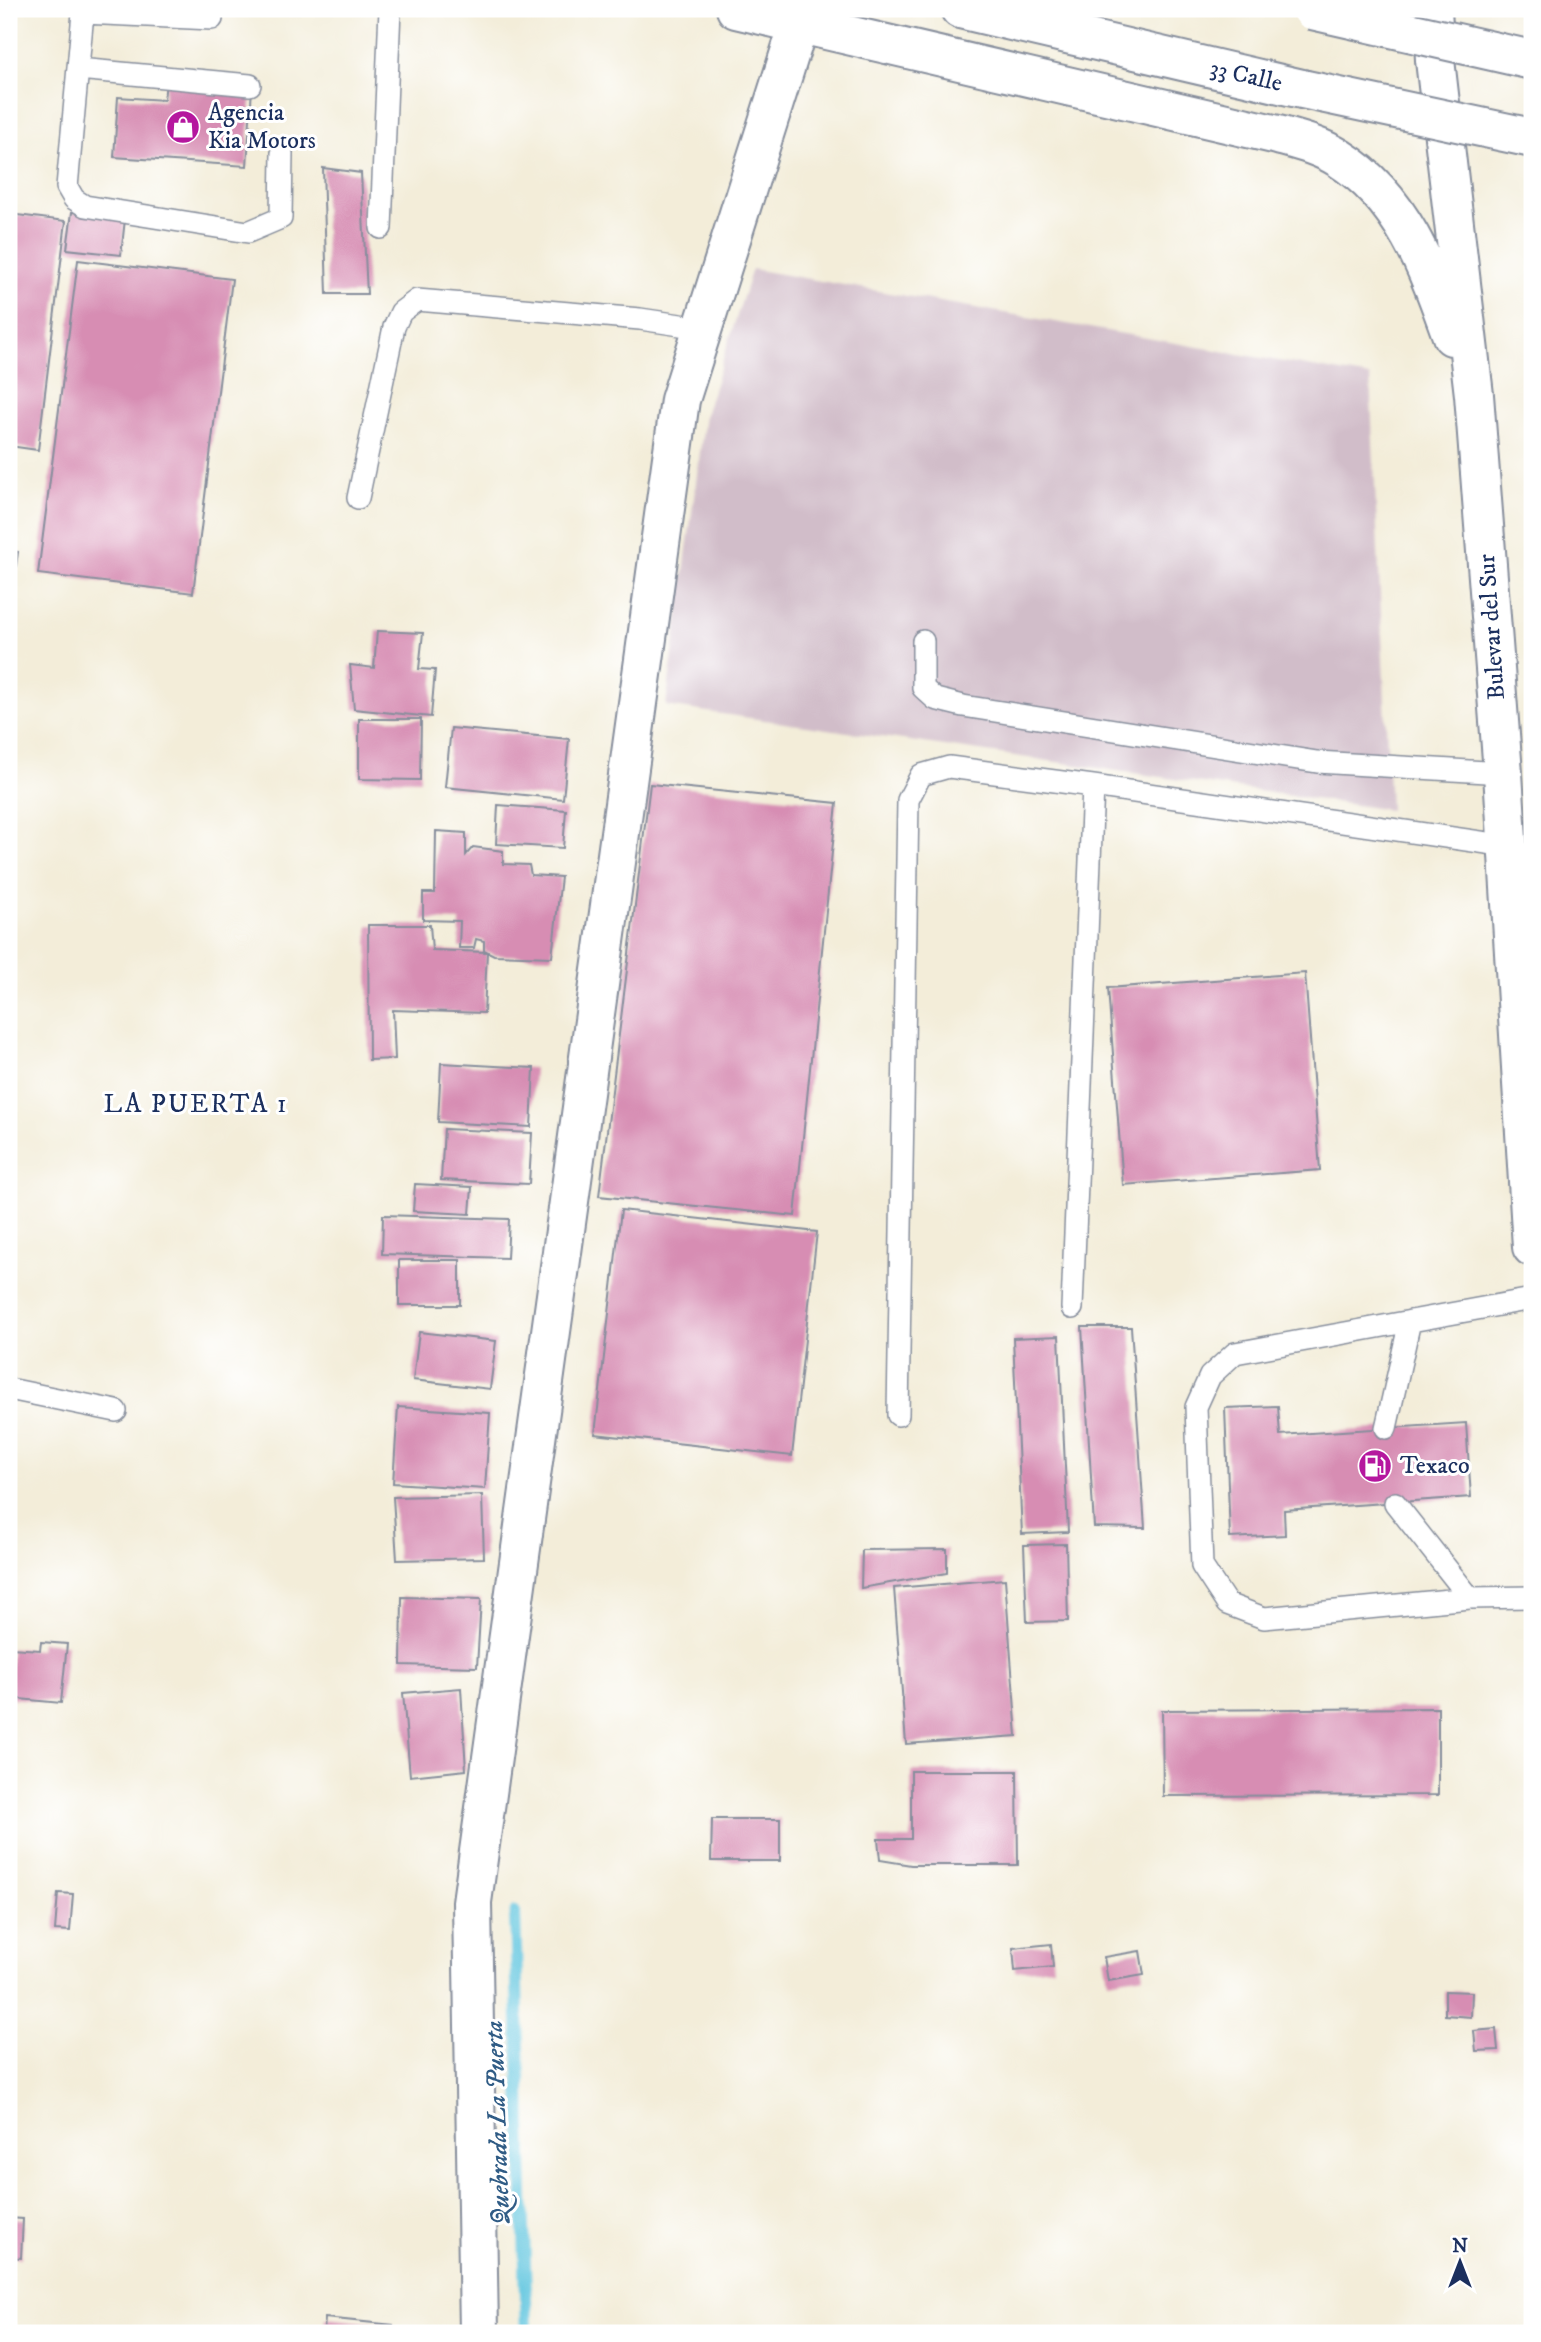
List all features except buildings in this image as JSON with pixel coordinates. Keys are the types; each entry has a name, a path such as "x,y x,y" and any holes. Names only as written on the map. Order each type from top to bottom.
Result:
{"main road":[{"path":"736,9 1278,135 1311,144 1338,157 1382,194 1413,241 1428,271 1474,395"},
{"name":"33 Calle","path":"960,9 1302,89 1532,138"},
{"name":"Bulevar del Sur","path":"1430,9 1474,395 1508,846 1532,1247"},
{"path":"1308,10 1532,60"},
{"path":"479,2333 472,1902 680,400 799,24"}],"lane":[{"path":"381,228 390,9"},
{"path":"212,19 85,11 67,187 74,199 85,206 248,232 281,218 282,153"},
{"path":"78,69 250,85"},
{"path":"358,498 394,327 401,312 417,300 640,319 701,328"},
{"path":"923,641 923,688 935,699 963,706 1317,762 1503,773"},
{"path":"898,1415 908,800 921,775 949,767 1508,846"},
{"path":"1072,1308 1093,786"},
{"path":"1532,1298 1235,1353 1209,1376 1196,1407 1202,1566 1227,1604 1264,1618 1471,1598 1532,1597"},
{"path":"1386,1428 1410,1321"},
{"path":"9,1389 116,1411"},
{"path":"1395,1503 1471,1598"}],"shaded area":[{"path":"752,269 1370,377 1390,810 666,706 705,415"}],"waterway":[{"name":"Quebrada La Puerta","path":"515,1912 527,2333"}],"place":[{"name":"Agencia Kia Motors","path":"183,127"},
{"name":"Texaco","path":"1375,1466"}],"district":[{"name":"LA PUERTA 1","path":"196,1104"}]}
